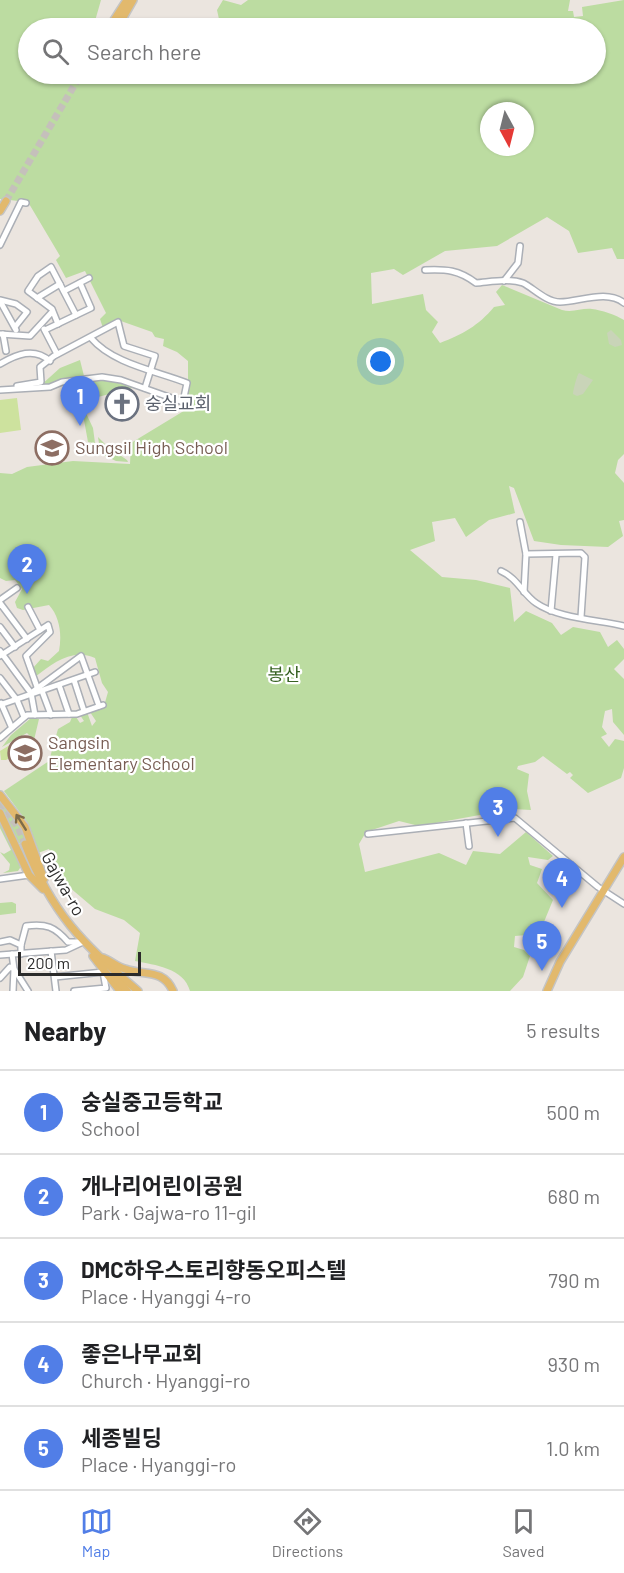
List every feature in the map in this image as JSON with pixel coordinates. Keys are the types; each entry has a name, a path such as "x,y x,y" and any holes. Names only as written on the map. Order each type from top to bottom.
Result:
{"main road":[{"path":"112,18 122,0"},
{"path":"114,18 127,0"},
{"path":"123,18 133,0"},
{"path":"0,211 6,201"},
{"path":"0,795 25,827 41,868 47,893"},
{"path":"0,813 29,875 47,893"},
{"name":"Gajwa-ro","path":"25,844 47,893 63,920 104,963 138,991"},
{"path":"547,991 560,962 624,857"},
{"path":"83,942 103,972 120,991"},
{"path":"83,942 102,958 125,970 156,973 170,984 173,991"},
{"name":"Gajwa-ro","path":"104,963 127,991"}],"street":[{"path":"0,244 21,202 26,203"},
{"path":"504,281 519,263 520,246"},
{"path":"58,324 52,309 28,291 38,276 51,267 76,315"},
{"path":"425,270 445,269 464,273 476,283 504,281 523,284 533,292 559,303 594,297 624,303"},
{"path":"63,291 89,278"},
{"path":"45,330 91,308 80,283"},
{"path":"37,298 60,284"},
{"path":"0,300 16,304 27,312 15,327"},
{"path":"0,300 18,334"},
{"path":"13,357 3,351 1,334 30,336 52,312"},
{"path":"13,389 40,382 40,367 57,354 118,322 124,346 155,356 145,388"},
{"path":"42,323 57,354"},
{"path":"0,390 50,387 62,382 102,377 121,380 183,402 187,383 108,353 91,338"},
{"path":"0,364 13,357 32,352 43,355 50,361"},
{"path":"520,522 526,554 524,592"},
{"path":"526,554 581,553 585,557 581,617"},
{"path":"551,611 556,555"},
{"path":"501,571 514,579 536,604 551,611 624,626"},
{"path":"16,588 0,602 27,639"},
{"path":"28,607 40,630"},
{"path":"35,715 31,694 1,654 48,625 50,632 26,656 51,715"},
{"path":"0,627 15,647"},
{"path":"0,736 24,717 69,714 101,705 81,656 40,689 17,700 0,704 11,726"},
{"path":"40,689 95,672"},
{"path":"0,678 17,700 24,717"},
{"path":"74,680 84,711"},
{"path":"59,685 69,714"},
{"path":"368,834 515,818 602,891 624,904"},
{"path":"466,823 469,846"},
{"path":"0,879 29,875"},
{"path":"21,954 26,926 40,924 58,930 68,942 83,942"},
{"path":"0,942 10,940 21,945"},
{"path":"0,955 66,950 83,942"},
{"path":"51,951 56,991"},
{"path":"12,954 13,991"},
{"path":"0,978 10,967 14,969 28,991"},
{"path":"55,977 103,972 106,988 74,991"}],"green space":[{"name":"봉산","path":"0,0 101,0 96,18 18,18 18,84 606,84 606,18 219,18 217,10 223,0 241,5 248,0 570,0 568,11 573,11 574,17 583,16 582,7 624,0 624,259 617,259 612,248 578,253 569,231 547,217 497,246 445,251 403,275 394,269 371,273 372,304 423,294 426,310 438,322 432,332 440,343 470,329 494,307 505,305 496,292 502,285 562,310 596,310 624,320 624,454 618,460 615,473 624,483 624,520 619,521 623,536 608,547 561,545 534,541 514,488 509,486 515,513 489,520 466,537 455,518 432,522 435,541 410,550 442,577 476,580 510,588 514,622 526,611 552,623 561,635 573,627 600,632 608,647 617,640 624,649 624,659 614,669 624,679 624,735 613,722 612,709 605,711 602,727 607,734 601,737 609,747 615,739 624,741 624,768 621,778 588,793 570,778 573,775 570,772 567,774 543,756 535,762 518,766 517,769 529,774 527,791 531,810 513,809 419,826 399,821 366,832 359,844 365,872 439,853 466,865 473,851 500,854 526,832 553,856 548,860 528,857 530,865 542,869 537,883 553,900 539,934 515,936 514,947 524,950 530,956 523,977 510,991 190,991 187,983 175,972 160,966 135,961 140,933 124,920 95,909 62,881 55,883 50,873 56,869 49,849 38,853 27,822 4,791 49,761 58,729 70,722 72,717 76,717 80,723 84,721 80,715 87,712 92,726 96,721 90,712 104,706 108,692 102,683 95,658 87,655 63,659 35,677 32,669 41,659 48,661 59,651 59,626 56,615 49,605 23,610 17,608 15,602 22,589 15,580 6,581 0,578 0,473 12,474 27,467 73,461 130,464 131,443 187,409 183,404 188,384 188,361 177,352 163,346 164,339 155,337 152,332 118,320 103,328 100,319 106,313 85,271 66,278 56,260 60,256 28,202 0,199"},
{"path":"611,330 621,340 622,345 615,347 609,344 607,333"},
{"path":"80,360 84,376 40,386 60,368"},
{"path":"579,373 593,380 583,394 577,396 573,394"},
{"path":"101,379 122,381 136,387 98,397 79,393 68,382"},
{"path":"74,395 94,399 92,403 81,403 77,408 79,418 67,405"},
{"path":"17,398 21,430 0,433 0,400"},
{"path":"88,405 90,408 85,411 93,428 95,443 88,442 82,409"},
{"path":"98,437 128,462 116,461 90,449 89,446 96,446 99,443"},
{"path":"31,718 39,719 34,740 27,733 2,747 11,735"},
{"path":"23,737 31,739 30,746 6,760 1,760 0,751"},
{"path":"0,799 18,819 27,839 18,844 0,811"},
{"path":"0,818 22,865 18,871 3,873 9,870 10,864 0,852 4,854 11,850 0,828"},
{"path":"0,903 16,904 16,913 0,915"}],"tunnel":[{"path":"6,201 75,84"},
{"path":"0,803 18,827 25,844"}],"place":[{"name":"숭실교회","path":"122,404"},
{"name":"숭실중고등학교","path":"80,426"},
{"name":"Sungsil High School","path":"52,448"},
{"name":"개나리어린이공원","path":"27,594"},
{"name":"Sangsin Elementary School","path":"25,753"},
{"name":"DMC하우스토리향동오피스텔","path":"498,837"},
{"name":"좋은나무교회","path":"562,908"},
{"name":"세종빌딩","path":"542,971"}]}
